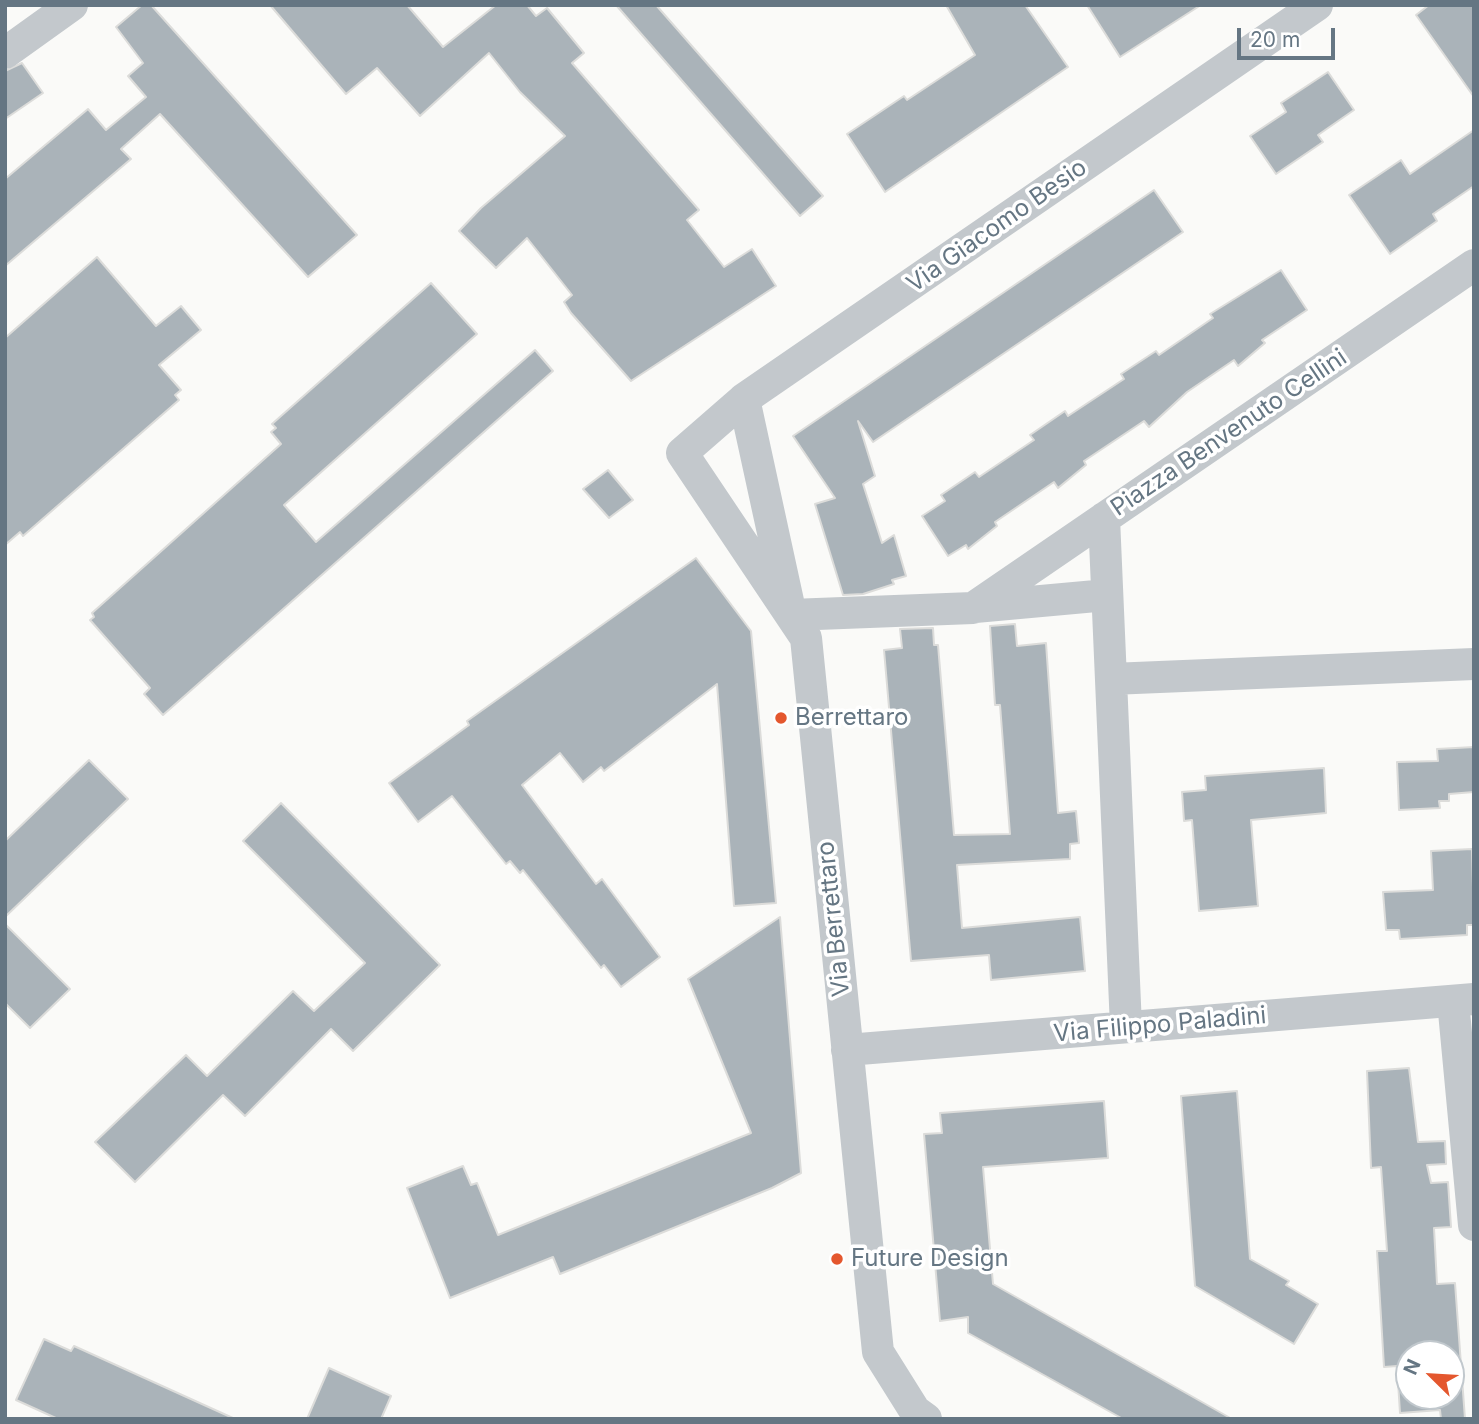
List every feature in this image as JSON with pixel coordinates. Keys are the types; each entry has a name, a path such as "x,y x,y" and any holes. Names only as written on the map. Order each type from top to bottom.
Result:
{"street":[{"path":"5,53 72,5"},
{"name":"Via Giacomo Besio","path":"682,453 744,399 1317,5"},
{"name":"Piazza Benvenuto Cellini","path":"1126,1027 1104,518 1474,265"},
{"path":"744,399 790,615 973,608 1107,596"},
{"name":"Via Berrettaro","path":"682,453 806,638 878,1352 918,1416"},
{"path":"973,608 1104,518"},
{"path":"1111,679 1474,664"},
{"path":"1463,1000 1474,1225"},
{"name":"Via Filippo Paladini","path":"847,1050 1463,1000"}],"building":[{"path":"142,5 151,5 357,235 308,277 160,114 121,149 131,159 5,266 5,179 88,109 106,130 146,97 128,76 143,63 116,27"},
{"path":"270,5 407,5 443,47 496,5 527,5 536,16 547,8 584,53 572,63 699,210 687,220 724,267 752,249 776,286 631,381 571,313 564,302 572,295 527,238 496,268 459,231 481,208 565,136 520,92 489,53 420,116 377,68 346,94"},
{"path":"616,5 656,5 823,196 800,216"},
{"path":"946,5 1025,5 1068,67 885,192 847,134 904,96 907,100 975,55"},
{"path":"1087,5 1201,5 1120,57"},
{"path":"1429,5 1474,5 1474,97 1416,15"},
{"path":"22,63 43,93 5,119 5,71"},
{"path":"1328,72 1354,110 1318,135 1323,142 1276,174 1250,136 1286,112 1281,103"},
{"path":"1474,130 1474,186 1433,214 1437,221 1390,254 1349,195 1401,160 1410,174"},
{"path":"1154,190 1183,232 873,442 858,421 875,476 863,484 882,543 894,535 906,576 892,580 894,584 863,594 843,595 815,504 835,498 793,436"},
{"path":"97,257 156,326 181,306 201,330 159,365 181,390 175,395 179,400 23,536 20,532 5,545 5,338"},
{"path":"1281,270 1307,310 1262,340 1265,343 1238,366 1234,360 1187,392 1149,427 1144,421 1084,461 1086,465 1058,488 1054,482 995,522 997,526 968,549 966,545 948,556 922,516 945,501 941,495 975,472 979,477 1034,440 1030,435 1065,411 1068,416 1124,379 1121,374 1156,351 1159,355 1213,318 1210,314"},
{"path":"431,283 477,334 284,505 316,542 535,350 553,371 163,715 144,694 150,688 90,620 94,617 92,613 281,444 271,432 276,428 272,424"},
{"path":"608,470 633,500 609,518 583,489"},
{"path":"696,558 751,631 776,903 734,906 717,684 604,771 601,767 583,782 560,753 522,785 596,884 602,879 660,957 621,987 604,965 601,968 523,870 520,873 510,861 506,864 452,796 418,822 389,783 469,725 467,721"},
{"path":"1015,624 1017,646 1046,643 1058,813 1076,811 1079,843 1070,844 1070,859 957,865 962,928 1080,917 1085,971 991,980 989,955 911,961 884,650 902,648 900,629 933,628 934,645 938,645 954,835 1010,834 1000,705 995,705 990,626"},
{"path":"1474,747 1474,792 1449,794 1449,801 1439,801 1440,808 1399,810 1397,762 1438,761 1437,749"},
{"path":"89,760 128,799 5,917 5,841"},
{"path":"1324,768 1326,813 1251,820 1258,906 1199,911 1192,820 1184,821 1182,792 1206,790 1205,776"},
{"path":"281,803 440,965 353,1051 331,1029 245,1116 223,1095 135,1182 95,1142 186,1055 207,1076 293,991 314,1011 365,963 243,841"},
{"path":"1472,849 1474,925 1467,925 1467,935 1400,939 1399,930 1386,930 1383,892 1433,890 1431,851"},
{"path":"780,917 801,1173 772,1188 560,1274 553,1257 450,1298 407,1188 463,1166 471,1185 477,1183 498,1235 751,1133 688,979"},
{"path":"5,924 70,989 30,1028 5,1003"},
{"path":"1409,1068 1418,1142 1445,1141 1446,1164 1427,1165 1431,1183 1448,1182 1451,1227 1434,1228 1437,1284 1455,1283 1459,1340 1395,1340 1395,1366 1384,1367 1377,1251 1387,1251 1381,1167 1371,1168 1367,1071"},
{"path":"1237,1091 1250,1259 1289,1281 1286,1285 1318,1304 1294,1344 1195,1286 1181,1096"},
{"path":"1104,1101 1108,1158 983,1167 993,1284 1232,1419 1123,1419 968,1333 968,1317 940,1321 924,1134 942,1133 940,1113"},
{"path":"44,1339 71,1351 74,1346 235,1419 58,1419 16,1400"},
{"path":"329,1368 391,1396 381,1419 307,1419"},
{"path":"1400,1410 1440,1410 1400,1413"},
{"path":"1440,1410 1464,1410 1465,1419 1441,1419"}],"place":[{"name":"Berrettaro","path":"781,718"},
{"name":"Future Design","path":"837,1259"}]}
